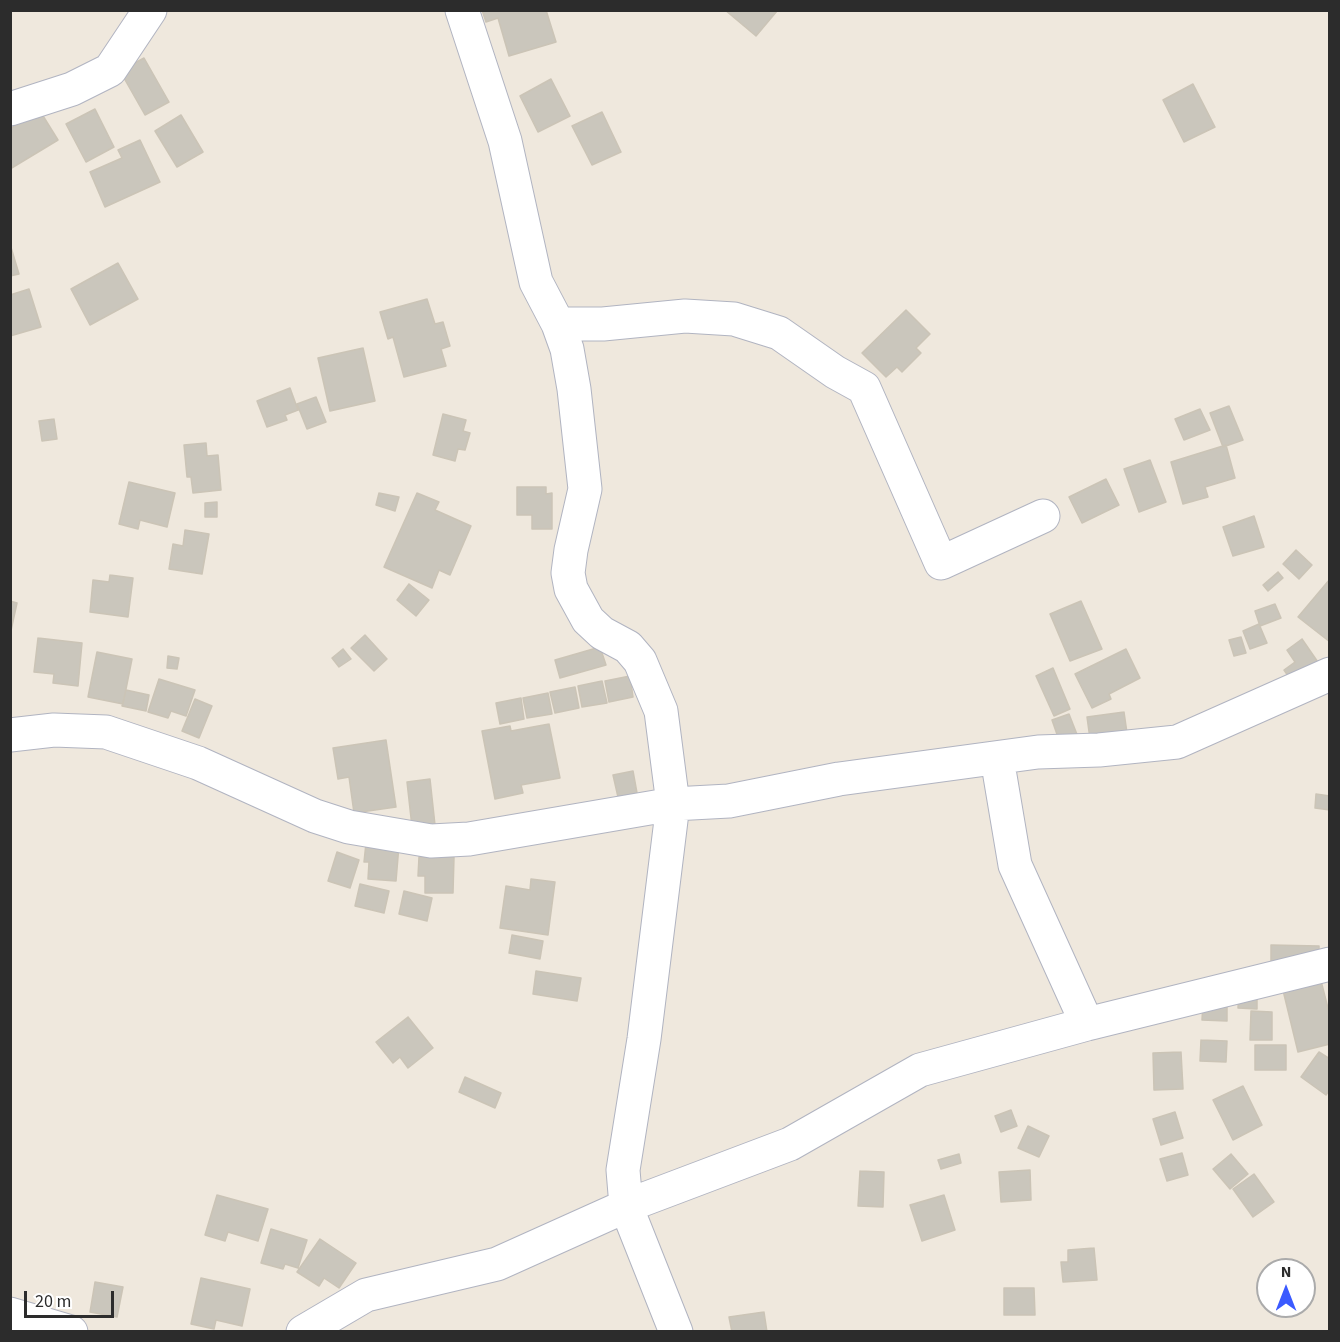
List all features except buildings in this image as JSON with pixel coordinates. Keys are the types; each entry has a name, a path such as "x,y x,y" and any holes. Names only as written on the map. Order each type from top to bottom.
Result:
{"street":[{"path":"10,109 72,89 110,70 150,10"},
{"path":"462,10 505,141 536,282 558,324 567,349 574,389 585,489 571,550 568,573 571,589 588,620 602,633 628,647 640,661 661,711 673,804 644,1039 623,1170 626,1206 676,1332"},
{"path":"558,324 603,324 685,316 734,319 779,333 835,372 864,388 941,563 1043,516"},
{"path":"10,735 54,730 106,732 198,763 326,820 349,827 431,841 469,839 673,804 729,801 839,779 997,758 1177,742 1329,674"},
{"path":"997,758 1015,865 1087,1024"},
{"path":"303,1332 366,1295 497,1264 626,1206 790,1144 920,1070 1087,1024 1329,964"},
{"path":"10,1314 71,1332"}]}
